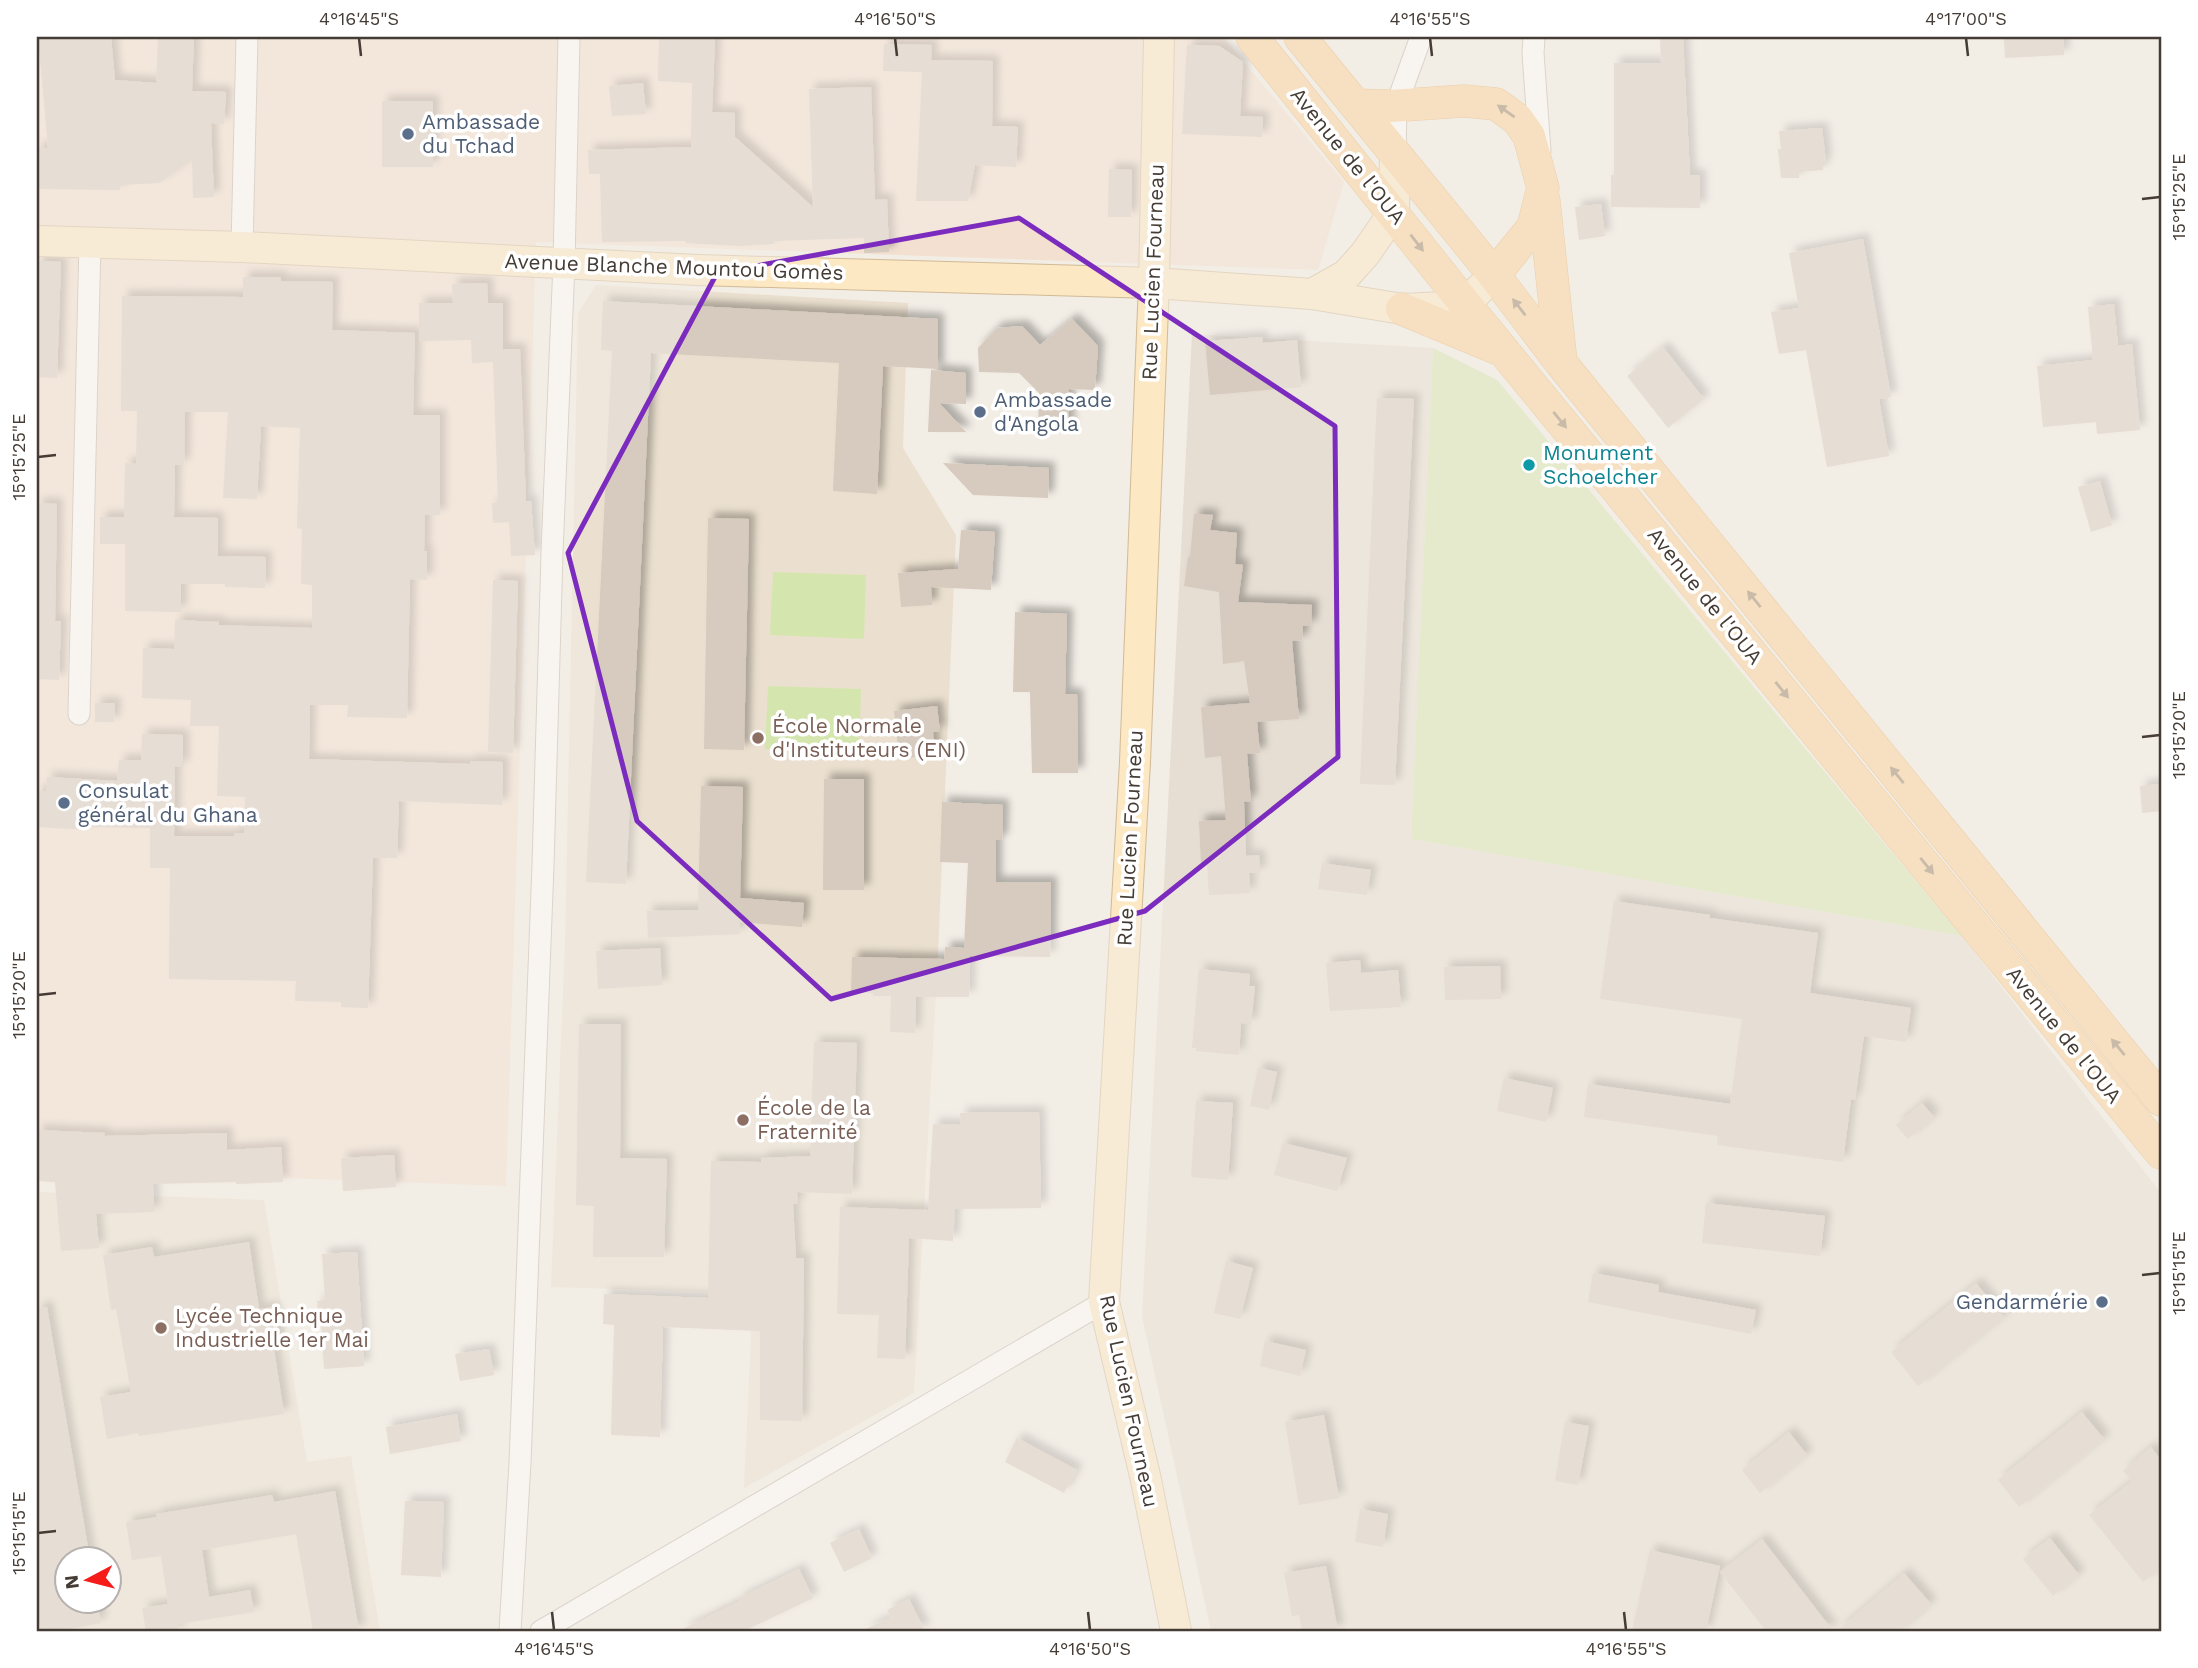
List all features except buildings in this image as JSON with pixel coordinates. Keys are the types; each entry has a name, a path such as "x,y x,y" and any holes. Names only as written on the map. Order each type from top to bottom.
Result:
{"main road":[{"name":"Avenue de l'OUA","path":"1252,37 1504,352 2161,1153"},
{"name":"Avenue de l'OUA","path":"1300,37 2161,1100"},
{"path":"1357,105 1396,106 1464,101 1496,104 1517,119 1529,136 1543,188 1562,363"},
{"path":"1494,275 1533,227 1543,188"},
{"path":"1402,309 1504,352"}],"street":[{"path":"242,247 247,37"},
{"path":"510,1631 520,1463 543,865 569,37"},
{"name":"Rue Lucien Fourneau","path":"1159,37 1154,283 1135,762 1104,1302 1146,1480 1176,1631"},
{"path":"1312,294 1346,275 1371,246 1394,212 1396,106 1421,37"},
{"path":"1534,37 1543,188"},
{"name":"Avenue Blanche Mountou Gomès","path":"37,240 242,247 698,270 1154,283 1312,294 1402,309 1465,304"},
{"path":"79,714 90,241"},
{"path":"1465,304 1494,275"},
{"path":"541,1631 1104,1302"}],"highlighted area":[{"path":"1019,218 1335,426 1338,757 1145,911 831,999 637,821 568,553 717,273"}],"shaded area":[{"path":"37,37 1223,37 1344,182 1318,270 536,242 506,1186 37,1169"},
{"name":"École Normale d'Instituteurs (ENI)","path":"596,285 908,303 903,448 956,535 938,953 914,1393 744,1488 753,1293 551,1287 565,942 578,313"},
{"path":"1192,334 1433,348 1411,839 1962,936 2161,1193 2161,1631 1211,1631 1142,1316"},
{"name":"Lycée Technique Industrielle 1er Mai","path":"37,1192 264,1200 307,1462 351,1456 380,1631 37,1631"}],"green space":[{"path":"1433,348 1497,380 1962,936 1411,839"},
{"path":"773,572 866,575 864,639 770,635"},
{"path":"768,686 861,689 859,753 765,749"}],"place":[{"name":"Ambassade du Tchad","path":"408,134"},
{"name":"Ambassade d'Angola","path":"980,412"},
{"name":"Monument Schoelcher","path":"1529,465"},
{"name":"École Normale d'Instituteurs (ENI)","path":"758,738"},
{"name":"Consulat général du Ghana","path":"64,803"},
{"name":"École de la Fraternité","path":"743,1120"},
{"name":"Gendarmérie","path":"2102,1302"},
{"name":"Lycée Technique Industrielle 1er Mai","path":"161,1328"}]}
